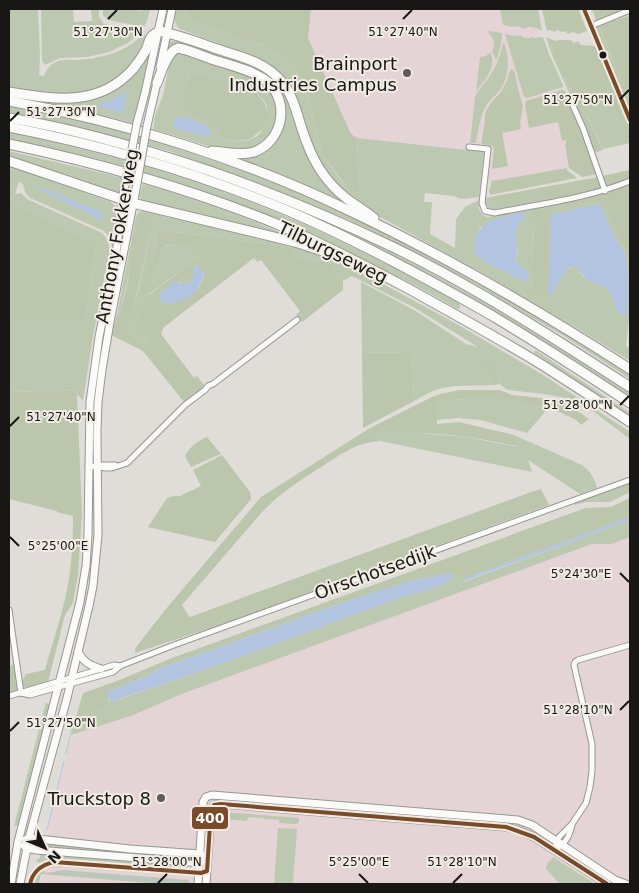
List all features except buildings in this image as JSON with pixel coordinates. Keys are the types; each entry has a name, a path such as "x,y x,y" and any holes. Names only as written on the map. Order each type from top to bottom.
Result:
{"highway":[{"path":"9,92 66,99 79,98 100,92 128,74 142,56 152,36 163,32 255,62 267,68 286,87 314,160 333,186 346,198 390,230"},
{"path":"157,83 169,54 173,49 179,48 258,76 268,82 276,93 281,106 280,122 274,135 264,146 252,152 238,154 194,148"},
{"path":"9,101 86,118 194,148 299,188 390,230 481,278 571,331 630,369"},
{"name":"Tilburgseweg","path":"9,118 67,130 174,159 251,186 325,216 396,248 473,290 630,386"},
{"name":"Tilburgseweg","path":"9,127 65,139 171,168 247,195 313,222 387,258 473,305 630,403"},
{"name":"Tilburgseweg","path":"9,144 61,155 165,184 240,210 328,247 459,316 547,368 630,422"},
{"path":"9,161 133,203 296,242 364,265"}],"main road":[{"name":"Anthony Fokkerweg","path":"20,884 27,848 89,606 98,535 98,402 102,370 157,83 163,32 163,9"},
{"name":"Anthony Fokkerweg","path":"11,884 18,842 80,602 86,566 88,535 89,411 91,387 116,247 122,199 137,123 163,32 172,9"},
{"path":"78,650 85,663 101,668"},
{"path":"198,884 203,802 204,798 212,795 518,820 532,825 615,880 626,884"},
{"path":"206,884 211,810 214,805 221,804 517,830 534,837 607,884"},
{"path":"18,842 30,838 130,849 200,854 208,858"},
{"path":"18,842 27,848 45,851 199,863 208,858"}],"street":[{"path":"584,9 630,120"},
{"path":"591,26 630,10"},
{"path":"570,100 585,134 605,191"},
{"path":"469,147 488,150 482,203 483,208 487,212 495,213 605,191 630,181"},
{"path":"88,466 112,468 132,459 185,406 208,386 297,320"},
{"name":"Oirschotsedijk","path":"59,684 70,685 113,672 120,666 202,635 630,480"},
{"path":"9,610 21,692"},
{"path":"554,850 570,831 572,824 586,803 592,771 592,744 574,666 575,662 630,645"},
{"name":"Oirschotsedijk","path":"9,696 21,692 30,695 72,677 114,665 120,666"}],"shaded area":[{"path":"309,9 534,9 539,31 593,165 480,184 352,139 306,36"},
{"path":"630,528 630,884 41,884 51,811 74,732"}],"green space":[{"path":"9,9 38,9 39,75 44,76 50,66 59,61 87,59 114,53 130,45 143,33 147,39 132,65 119,78 94,91 62,96 9,89"},
{"path":"41,9 73,9 74,22 92,21 91,9 99,9 99,17 104,24 140,33 128,43 109,52 87,57 60,58 45,65 42,61"},
{"path":"103,9 141,11 142,9 150,9 144,27 108,20 103,15"},
{"path":"176,9 187,9 187,18 246,41 265,45 289,63 301,78 310,103 323,155 337,175 352,191 359,193 357,138 484,152 479,197 463,199 454,196 425,193 424,202 432,202 430,234 455,248 456,219 465,207 479,200 480,210 487,217 534,208 531,291 549,212 539,207 564,202 565,208 590,202 602,204 630,263 630,310 626,346 630,349 630,361 498,283 364,208 347,196 315,159 278,72 257,58 180,29 175,23","holes":["600,205 613,234 625,254 629,278 618,313 608,290 587,279 573,266 565,272 557,285","522,219 516,228 515,240 518,251 515,261 529,275 527,282 490,265 475,255 480,227"]},
{"path":"187,9 311,9 308,38 351,134 357,138 359,193 352,191 346,186 323,155 310,103 301,78 289,63 265,45 246,41 187,18"},
{"path":"500,9 538,9 542,31 533,27 524,29 518,26 503,25"},
{"path":"542,9 578,9 587,31 578,34 573,32 568,34 565,31 558,30 554,32 547,31"},
{"path":"592,9 619,9 621,13 597,22"},
{"path":"630,15 630,101 599,26"},
{"path":"598,24 630,101 630,114 598,36 595,25"},
{"path":"489,31 502,33 496,60 492,51 494,41"},
{"path":"505,34 520,35 527,38 532,36 534,38 543,37 563,87 527,98 524,97"},
{"path":"546,37 573,97 571,97 552,55"},
{"path":"548,38 555,41 570,40 574,43 578,41 581,45 595,46 630,134 630,139 628,139 611,99 588,96 573,97"},
{"path":"169,41 176,41 265,71 284,88 312,161 368,214 223,154 259,150 282,118 269,81 177,44 168,49"},
{"path":"504,43 508,60 506,78 484,110 476,143 470,143 475,97 493,71"},
{"path":"152,45 133,123 45,102 84,101 97,97"},
{"path":"179,52 184,53 246,72 268,86 279,110 273,135 253,150 224,151 153,129 170,61","holes":["189,75 250,89 267,106 262,131 252,139 236,141 220,137 219,132 182,111 183,89 187,84"]},
{"path":"491,52 491,68 476,91 480,57 486,56"},
{"path":"604,62 630,125 630,134 602,66"},
{"path":"510,70 514,70 519,92 500,93 507,81"},
{"path":"192,74 250,89 254,92 260,97 267,111 268,116 262,130 250,139 239,141 225,139 220,137 219,132 182,111 183,89 187,84 189,75"},
{"path":"562,90 565,91 598,174 582,177 569,168 566,140 562,141 558,122 529,128 526,101"},
{"path":"519,92 523,107 520,123 521,129 502,133 508,166 492,169 494,146 481,144 486,113 489,106 500,93"},
{"path":"588,96 611,99 628,139 630,139 630,143 603,149 587,115 580,116 573,97"},
{"path":"9,105 125,132 256,175 298,191 403,241 479,282 569,335 630,374 630,379 567,338 477,285 344,218 253,181 166,150 9,112"},
{"path":"586,114 603,150 594,153 580,116"},
{"path":"9,121 100,142 219,178 254,190 341,228 468,293 590,366 630,392 630,396 559,351 470,299 248,192 9,124"},
{"path":"9,132 69,146 187,179 245,200 325,234 376,259 453,299 460,304 460,308 457,309 409,282 331,244 271,218 179,183 147,173 76,154 9,140"},
{"path":"9,151 123,178 119,193 65,174 9,159"},
{"path":"9,164 111,202 117,208 114,249 112,249 110,239 104,231 30,198 25,192 23,184 19,182 15,193 21,193 27,199 100,232 108,242 109,254 83,401 73,390 9,392 9,320 85,320 96,246 9,202"},
{"path":"567,168 577,178 490,195 489,191 492,181"},
{"path":"630,170 630,178 606,188 602,176"},
{"path":"598,177 602,189 536,202 501,205 492,202 490,197"},
{"path":"143,184 225,210 304,243 207,216 148,204 141,200 139,196"},
{"path":"630,184 630,263 602,204 590,202 565,208 564,202 609,192"},
{"path":"490,197 492,202 536,202 494,210 489,208 486,203 485,198"},
{"path":"9,202 96,245 85,321 9,320"},
{"path":"539,207 550,212 544,299 531,291 534,208"},
{"path":"146,209 278,241 340,263 372,278 455,323 543,375 630,432 630,439 594,412 571,399 508,390 499,384 496,363 485,360 494,385 442,388 414,401 412,352 362,353 361,282 414,310 466,344 478,347 415,308 352,276 343,281 336,275 334,266 329,262 300,259 290,247 155,230 156,248 141,293 147,294 162,249 168,245 186,246 200,256 147,295 144,336 149,339 150,343 148,346 130,335 127,329 138,291 151,229 141,218 136,232 126,288 113,336 111,335 118,310 136,216 139,212"},
{"path":"143,213 153,226 127,329 130,335 148,346 149,341 137,328 147,295 140,293 156,248 155,230 290,247 300,259 329,262 334,266 336,275 343,281 343,290 302,322 296,315 300,311 261,260 257,262 254,258 164,327 161,334 194,378 197,376 205,386 184,402 143,351 113,336 127,286 134,239","holes":["177,244 189,247 200,256 147,295 162,249 167,245","196,265 204,273 196,291 186,298 166,304 178,281 182,284 187,284 194,278 193,272"]},
{"path":"534,351 537,351 630,413 630,415 534,353"},
{"path":"412,352 414,401 363,428 362,353"},
{"path":"484,359 496,363 499,384 494,385"},
{"path":"73,390 77,394 82,513 78,574 73,603 65,615 48,682 28,688 23,687 21,683 26,674 45,670 61,614 70,571 73,516 9,499 9,392"},
{"path":"460,390 500,390 512,395 541,398 568,405 589,419 581,425 576,420 549,407 530,406 486,397 443,401 437,404 437,424 459,422 514,435 520,447 429,433 375,434 380,441 364,444 342,454 290,488 263,511 182,605 188,615 190,617 534,491 541,489 549,505 219,625 135,653 137,646 165,610 261,497 370,428 432,397"},
{"path":"486,397 530,406 549,407 527,433 480,420 458,418 436,420 437,404 443,401"},
{"path":"408,432 465,437 519,447 514,435 582,465 592,475 597,488 580,494 528,460 532,472 380,441 374,434"},
{"path":"207,437 221,454 191,467 185,456 194,444"},
{"path":"222,455 250,492 251,499 215,542 148,527 167,498 180,496 201,486 193,470"},
{"path":"630,482 630,492 610,502 586,502 574,505 574,503"},
{"path":"630,498 630,517 465,578 453,577 451,573 414,580 353,599 158,669 147,676 107,692 109,706 75,720 83,693 172,658 585,508 611,507"},
{"path":"630,520 630,537 611,544 592,544 184,693 131,716 71,735 75,720 109,706 109,700 114,701 221,664 399,598 443,584 453,577 465,578 463,582"},
{"path":"14,664 19,687 16,692 9,695 9,666"},
{"path":"46,702 50,706 19,825 14,826"},
{"path":"226,813 299,818 299,823 279,823 279,820 248,817 247,821 226,819"},
{"path":"278,828 297,829 293,884 274,884"},
{"path":"41,844 189,856 188,860 40,848"},
{"path":"40,854 188,864 187,869 54,859 39,863 36,860 40,858"},
{"path":"553,857 595,884 560,884 546,869 547,864"},
{"path":"61,864 187,874 187,876 64,867 43,868"},
{"path":"41,870 46,873 63,870 188,880 190,884 161,884 41,874 39,884 32,884"}],"water":[{"path":"125,92 127,93 123,111 120,113 98,106 99,104"},
{"path":"176,116 201,123 212,132 209,137 173,128"},
{"path":"37,186 102,212 102,220 36,188"},
{"path":"600,204 613,234 625,254 629,278 627,315 618,313 606,288 590,281 573,266 568,268 551,295 548,294 551,214"},
{"path":"523,212 526,217 519,224 516,231 517,252 515,261 525,269 529,276 527,282 490,265 475,255 477,234 481,228 495,219"},
{"path":"195,265 204,273 195,292 176,302 166,304 163,302 160,299 160,293 176,281 187,284 193,278"},
{"path":"630,517 630,520 461,582 465,578"},
{"path":"451,573 453,577 443,584 399,598 221,664 113,701 109,700 107,696 107,692 147,676 158,669 353,599 414,580"}],"waterway":[{"path":"66,754 74,721"},
{"path":"47,830 64,761"},
{"path":"54,873 91,875"},
{"path":"96,875 183,883"},
{"path":"36,879 36,884"}],"transit line":[{"name":"400","path":"584,9 630,120"},
{"name":"400","path":"30,884 38,869 54,862 201,873 207,871 211,810 214,805 221,804 506,827 534,837 607,884"}],"place":[{"name":"Brainport Industries Campus","path":"407,73"},
{"name":"Truckstop 8","path":"161,798"}]}
